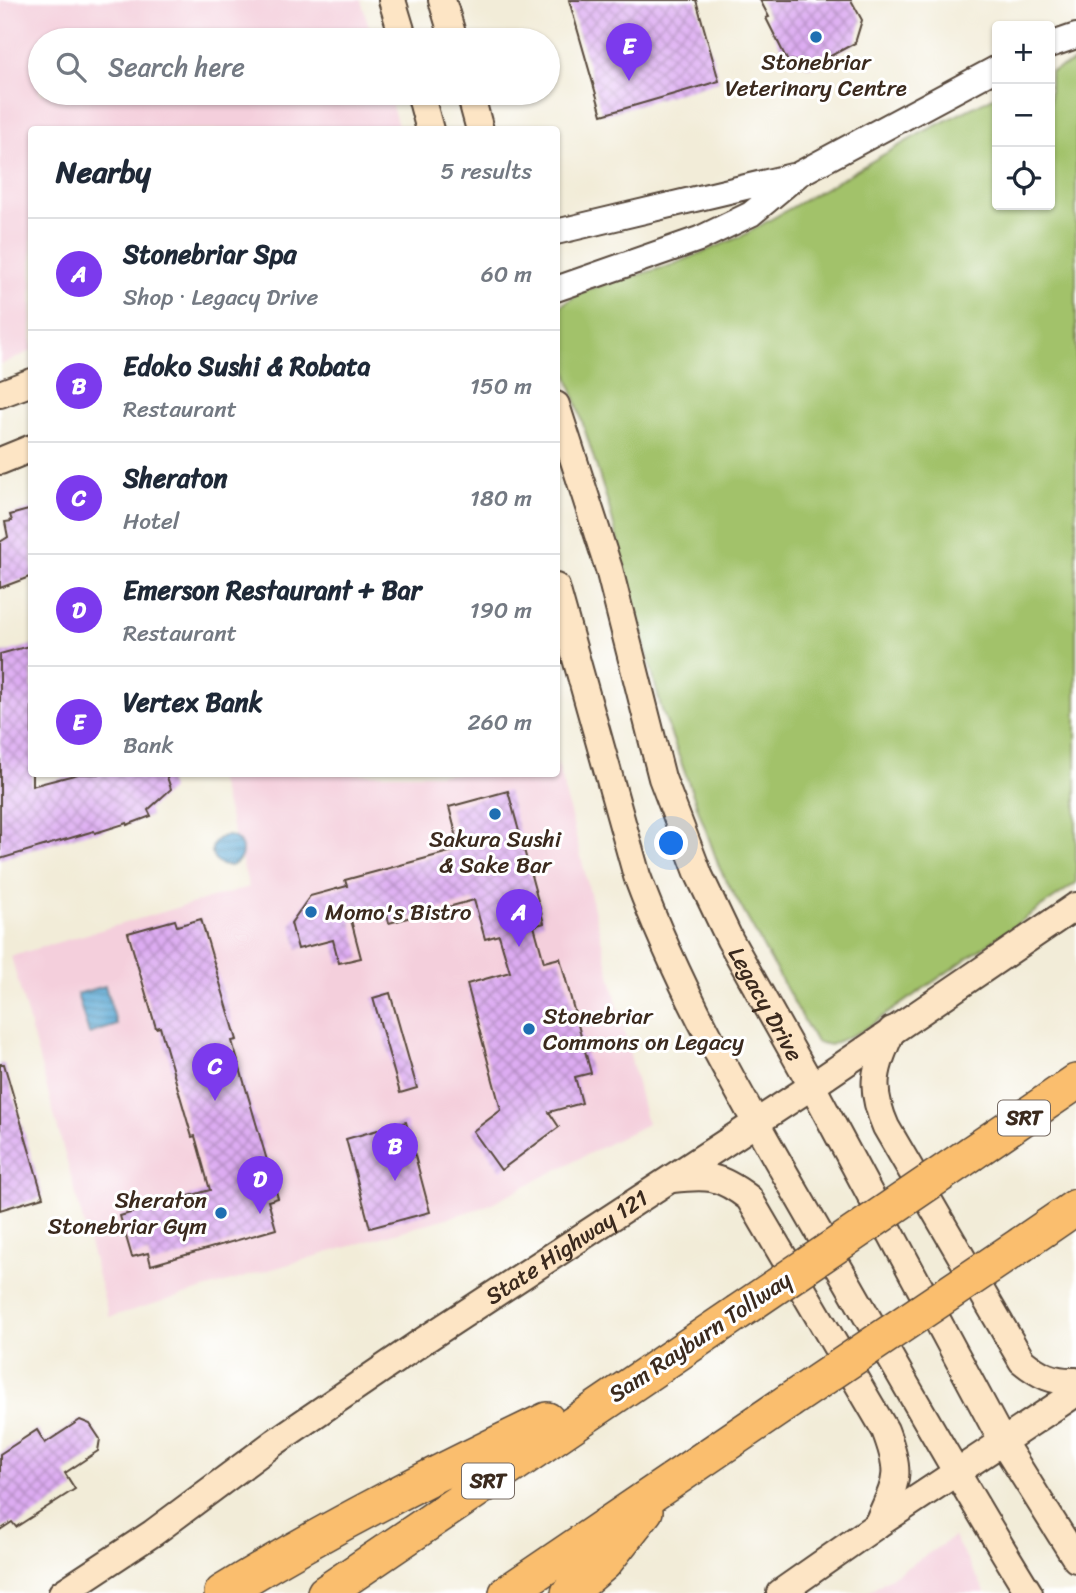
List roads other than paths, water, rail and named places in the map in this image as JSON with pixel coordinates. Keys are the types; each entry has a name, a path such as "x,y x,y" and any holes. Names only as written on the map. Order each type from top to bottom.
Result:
{"highway":[{"name":"Sam Rayburn Tollway","path":"325,1593 1076,1082"},
{"path":"507,1593 1076,1207"},
{"path":"222,1593 293,1549 421,1481 651,1370"},
{"path":"569,1593 604,1563 666,1485"}],"main road":[{"path":"392,0 400,28"},
{"path":"442,0 450,28"},
{"path":"423,105 429,126"},
{"path":"473,105 479,126"},
{"path":"0,394 28,384"},
{"name":"Legacy Drive","path":"560,417 609,569 662,778 699,876 730,940 1002,1441 1076,1559"},
{"path":"0,461 28,450"},
{"path":"560,601 638,876 650,910 699,1019 957,1473 1029,1593"},
{"name":"State Highway 121","path":"62,1593 153,1533 275,1441 811,1086 1076,906"},
{"path":"892,1030 879,1060 874,1089 878,1109 886,1127 1022,1361 1038,1375 1060,1382 1076,1381"},
{"path":"667,1180 702,1176 729,1183 749,1198 885,1430 895,1456 897,1480 877,1525"},
{"path":"780,1593 1076,1393"}],"street":[{"path":"1055,44 1076,36"},
{"path":"560,288 699,239 751,214 799,174 992,71"},
{"path":"560,231 799,174"}],"water":[{"path":"227,836 238,840 242,851 238,862 227,866 216,862 212,851 216,840"},
{"path":"105,986 117,1025 89,1034 77,994"}],"place":[{"name":"Stonebriar Veterinary Centre","path":"816,37"},
{"name":"Vertex Bank","path":"629,81"},
{"name":"Sakura Sushi & Sake Bar","path":"495,814"},
{"name":"Momo's Bistro","path":"311,912"},
{"name":"Stonebriar Spa","path":"519,947"},
{"name":"Stonebriar Commons on Legacy","path":"529,1029"},
{"name":"Sheraton","path":"215,1101"},
{"name":"Edoko Sushi & Robata","path":"395,1181"},
{"name":"Sheraton Stonebriar Gym","path":"221,1213"},
{"name":"Emerson Restaurant + Bar","path":"260,1214"}]}
